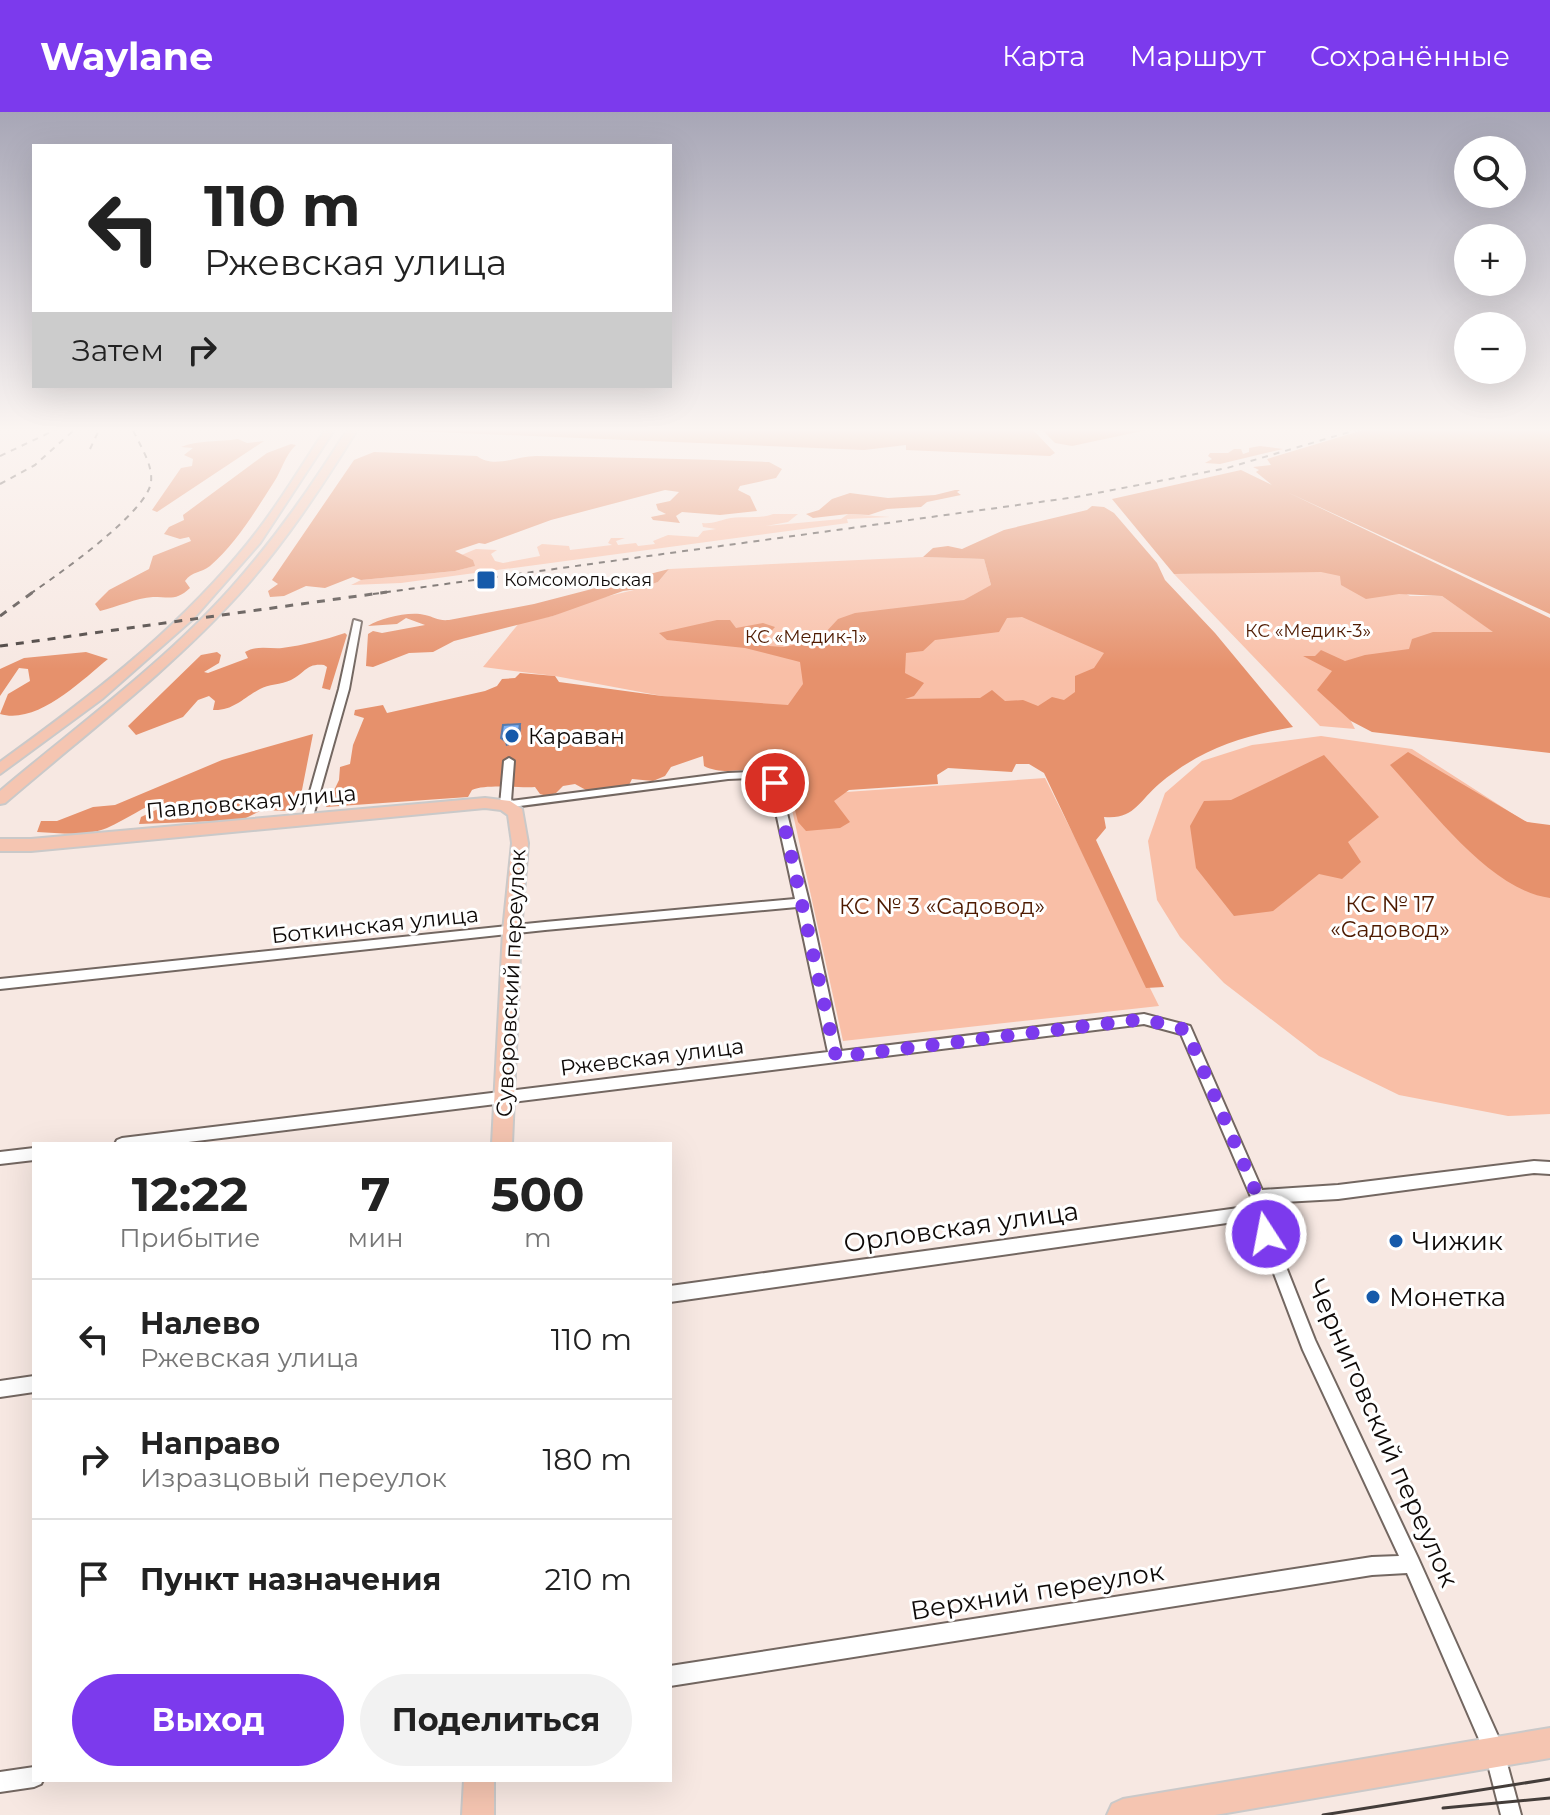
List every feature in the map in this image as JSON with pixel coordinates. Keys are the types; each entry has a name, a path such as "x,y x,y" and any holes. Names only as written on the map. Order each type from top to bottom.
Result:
{"main road":[{"path":"35,768 9,773 6,765 131,667 207,597 280,509"},
{"path":"0,799 176,649 234,592 301,509"},
{"name":"Павловская улица","path":"0,845 485,803 505,805"},
{"name":"Суворовский переулок","path":"502,1142 512,931 520,843 516,813 505,805"},
{"path":"1123,1815 1550,1743"},
{"path":"478,1815 479,1782"}],"street":[{"path":"307,820 344,689 357,622"},
{"path":"505,805 509,761"},
{"name":"Павловская улица","path":"505,805 728,776 765,777 775,783 778,790 803,902"},
{"path":"803,902 836,1057"},
{"name":"Боткинская улица","path":"0,984 803,902"},
{"name":"Ржевская улица","path":"139,1142 1144,1019 1186,1030"},
{"name":"Черниговский переулок","path":"1186,1030 1259,1204 1309,1344 1412,1564 1495,1752 1511,1815"},
{"path":"0,1158 32,1154"},
{"name":"Орловская улица","path":"672,1294 1338,1192 1534,1167 1550,1168"},
{"path":"0,1389 32,1384"},
{"name":"Верхний переулок","path":"672,1676 1372,1566 1412,1564"},
{"path":"0,1782 32,1777"}],"green space":[{"path":"798,514 788,522 766,526 841,519 848,514 890,517 847,519 848,523 401,583 351,585 361,580 455,571 474,566 473,560 459,556 476,549 497,550 491,554 495,561 503,563 540,556 537,547 542,544 569,546 570,550 612,545 608,543 611,538 625,538 616,541 618,545 655,544 653,541 668,535 698,537 703,531 716,529 703,527 702,523"},
{"name":"КС «Медик-1»","path":"923,557 984,559 991,585 1115,651 1070,711 800,713 662,696 555,676 483,667 520,622 553,616 588,601 658,582 669,569"},
{"name":"КС «Медик-3»","path":"1365,570 1410,596 1442,596 1494,632 1340,700 1355,729 1320,726 1174,574"},
{"name":"КС № 17 «Садовод»","path":"1321,736 1412,749 1524,821 1550,828 1550,1114 1508,1116 1399,1095 1319,1056 1224,983 1180,937 1157,900 1148,841 1165,793 1202,761 1252,745"},
{"name":"КС № 3 «Садовод»","path":"1045,778 1159,1006 843,1041 789,796"}],"shaded area":[{"path":"190,509 256,509 228,548 210,566 185,581 190,588 185,592 177,597 147,598 100,611 95,604 109,590 149,569 153,556 191,541 189,537 180,539 164,534 169,527 184,520 183,515"},
{"path":"320,509 591,509 455,551 473,560 475,566 455,571 361,580 353,577 325,588 306,586 284,596 270,597 268,591 278,584 272,580"},
{"path":"886,509 869,515 813,518 806,514 819,510"},
{"path":"1088,509 1108,509 1114,513 1157,563 1165,580 1215,633 1293,727 1239,740 1206,753 1174,772 1129,812 1122,816 1104,817 1106,828 1096,840 1164,987 1146,988 1044,773 1029,764 1016,764 1012,772 948,768 937,775 938,784 849,790 834,801 850,822 840,828 806,831 798,822 791,794 794,788 804,784 806,777 788,768 768,774 752,770 712,769 704,766 703,756 671,767 665,776 653,781 632,779 629,785 586,790 575,784 563,786 547,796 540,794 535,787 485,787 472,790 468,797 326,807 339,780 340,767 350,764 353,745 364,718 354,715 355,710 383,705 387,713 485,691 497,686 502,679 515,678 520,673 555,676 559,682 662,696 788,705 803,684 800,662 745,648 667,640 659,633 717,620 730,620 736,628 763,623 775,627 764,639 769,646 784,647 825,633 838,619 855,613 964,600 991,585 984,559 923,557 933,548 948,546 962,549 1004,530","holes":["1022,617 1104,653 1094,668 1075,676 1075,692 1064,700 1052,697 1038,706 1023,700 1005,701 992,690 980,698 905,699 914,696 924,683 905,673 906,653 923,651 935,640 999,632 1007,618"]},
{"path":"1121,509 1323,509 1550,618 1550,753 1372,732 1351,721 1317,690 1332,671 1303,656 1315,656 1321,650 1345,661 1409,649 1412,639 1433,632 1493,632 1442,596 1399,594 1366,599 1341,585 1340,576 1321,572 1174,574"},
{"path":"1325,509 1550,509 1550,614"},
{"path":"658,510 757,511 720,515 682,512 676,516 680,523 653,520 651,517 666,514"},
{"path":"669,569 658,582 638,589 623,591 553,616 454,641 433,652 409,653 373,667 366,666 368,634 425,625 406,618 397,624 368,626 388,618 418,614 449,620 534,604"},
{"path":"347,635 330,690 322,688 327,667 313,666 291,680 263,687 226,708 213,710 215,701 209,696 198,700 183,717 136,735 128,726 201,655 217,652 221,655 219,663 204,672 208,673 248,658 245,652 249,650 282,648"},
{"path":"86,652 108,659 72,689 43,707 14,716 0,714 8,694 30,681 28,669 19,668 0,696 0,669 24,658"},
{"path":"313,734 301,795 288,811 262,810 242,820 139,824 141,817 158,809 164,799 99,831 72,834 37,832 41,821 57,821 93,807 115,805 222,760"},
{"path":"1408,752 1527,822 1550,825 1550,898 1528,892 1505,880 1463,845 1390,765"},
{"path":"1324,755 1379,817 1348,842 1361,862 1342,879 1319,874 1273,911 1234,916 1196,868 1190,826 1204,801 1231,800"}],"building":[{"name":"Караван","path":"520,724 518,737 505,741 501,738 503,725"}],"tram line":[{"path":"1323,1815 1550,1779"},
{"path":"1443,1808 1550,1798"}],"railway":[{"path":"30,594 99,542 134,509"},
{"path":"373,594 986,509"},
{"path":"0,616 33,592"},
{"path":"0,646 387,592"}],"place":[{"name":"Комсомольская","path":"486,580"},
{"name":"Караван","path":"512,736"},
{"name":"Чижик","path":"1396,1241"},
{"name":"Монетка","path":"1373,1297"}],"route":[{"path":"775,783 836,1057 1144,1019 1186,1030 1258,1197 1266,1234"}]}
